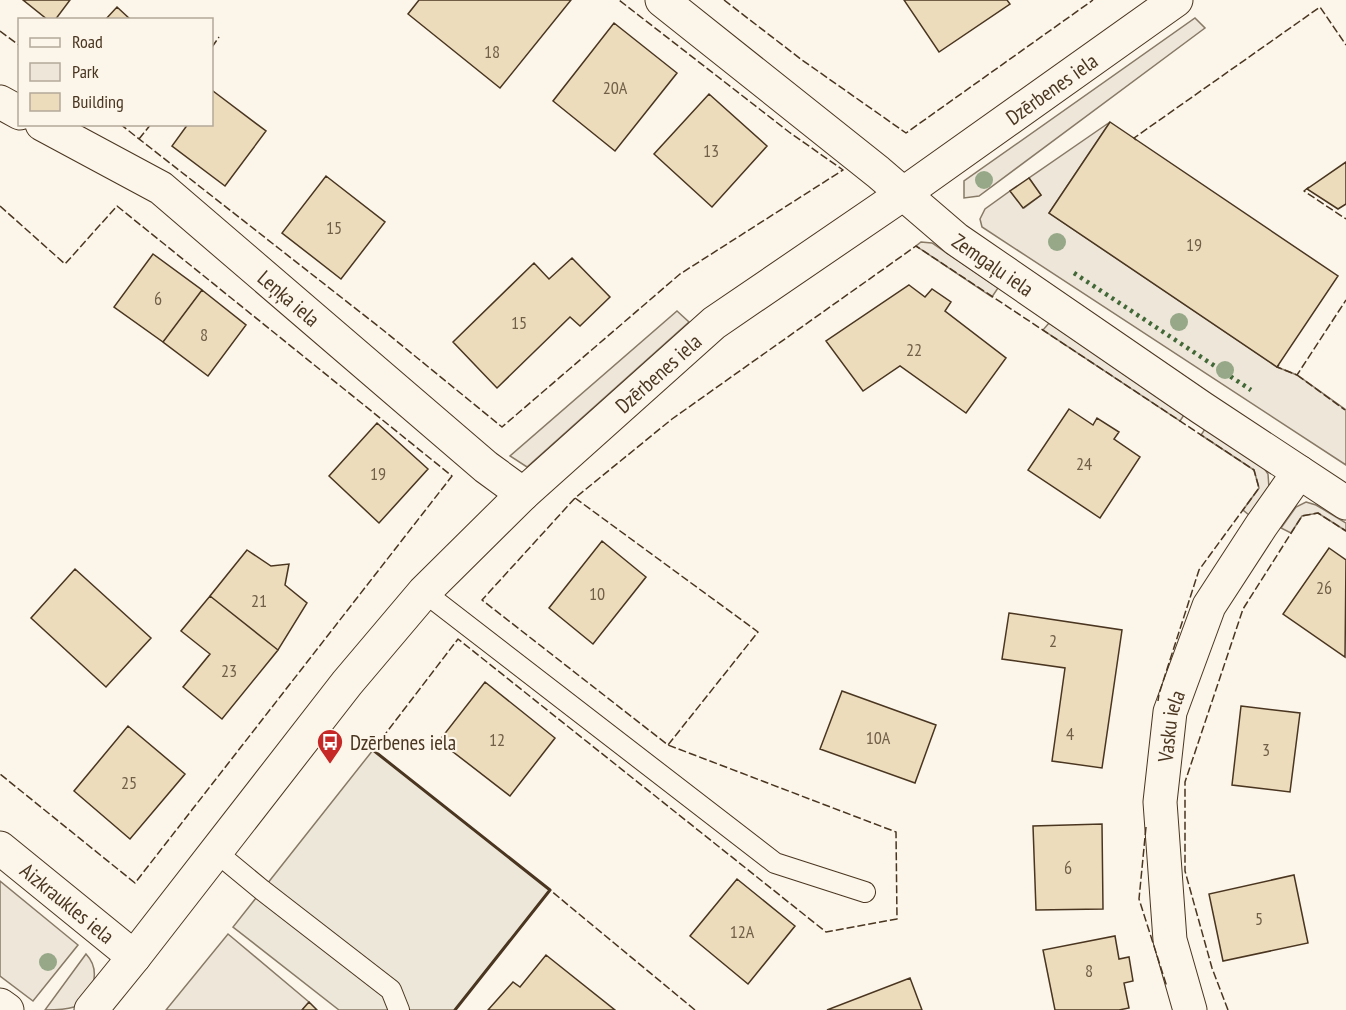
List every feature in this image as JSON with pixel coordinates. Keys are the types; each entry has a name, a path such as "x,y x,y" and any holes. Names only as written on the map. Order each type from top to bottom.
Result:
{"street":[{"name":"Zemgaļu iela","path":"662,0 956,239 1183,395 1346,503"},
{"name":"Dzērbenes iela","path":"91,1010 348,683 424,592 523,494 714,323 903,194 1176,0"},
{"path":"0,102 18,112"},
{"name":"Leņķa iela","path":"46,126 161,188 486,467 523,494"},
{"name":"Vasku iela","path":"1190,1010 1170,940 1160,802 1170,712 1209,606 1299,472"},
{"name":"Aizkraukles iela","path":"0,848 134,957"},
{"path":"0,1005 6,1010"}],"lane":[{"path":"424,592 775,863 866,892"},
{"path":"216,852 391,990 399,1010"}],"green space":[{"path":"1195,18 1205,28 979,196 964,198 964,181"},
{"path":"1110,122 1049,213 1277,367 1297,375 1346,410 1346,465 982,227 980,219 985,209 1010,191 1024,208 1041,195 1029,178"},
{"path":"921,242 932,243 998,288 992,297 916,246"},
{"path":"677,311 689,322 527,467 510,456"},
{"path":"1049,323 1186,412 1180,421 1043,330"},
{"path":"1207,426 1262,465 1268,474 1269,488 1249,515 1243,510 1259,488 1254,470 1201,435"},
{"path":"1306,502 1316,505 1346,523 1346,531 1318,513 1302,516 1291,533 1281,528 1296,507"},
{"path":"0,881 78,945 33,1001 0,976"},
{"path":"228,934 309,1002 302,1010 166,1010"},
{"path":"86,954 94,968 94,976 86,997 74,1007 45,1010"}],"shaded area":[{"path":"373,750 550,890 455,1010 339,1010 233,927"}],"building":[{"path":"23,0 70,0 56,18 46,18"},
{"path":"419,0 571,0 500,88 408,14"},
{"path":"904,0 1007,0 1010,4 939,52"},
{"path":"117,7 129,18 107,18"},
{"path":"614,23 677,73 615,151 553,101"},
{"path":"213,91 266,131 225,186 172,146 187,126 213,126"},
{"path":"709,94 767,146 712,207 654,154"},
{"path":"1110,122 1338,276 1277,367 1049,213"},
{"path":"1346,162 1346,204 1338,209 1307,189"},
{"path":"326,176 385,222 341,279 282,233"},
{"path":"1029,178 1041,195 1023,208 1010,191"},
{"path":"153,254 202,290 163,342 114,307"},
{"path":"572,258 610,297 580,326 570,317 497,388 453,342 534,263 549,279"},
{"path":"909,285 925,297 932,289 951,302 945,311 1006,358 966,413 900,366 863,391 826,341"},
{"path":"202,290 246,325 208,376 163,342"},
{"path":"1069,409 1093,425 1097,418 1119,432 1114,439 1140,457 1100,518 1028,470"},
{"path":"377,423 428,469 379,523 329,476"},
{"path":"602,541 646,577 593,644 549,608"},
{"path":"1329,548 1346,560 1345,657 1283,614"},
{"path":"247,550 271,566 289,564 285,585 307,603 278,650 210,596"},
{"path":"75,569 151,638 106,687 31,618"},
{"path":"210,596 278,650 222,719 183,687 210,654 181,631"},
{"path":"1009,613 1122,630 1102,768 1052,761 1065,668 1002,659"},
{"path":"485,682 555,738 510,796 439,741"},
{"path":"842,691 936,725 915,783 820,749"},
{"path":"1241,706 1300,713 1290,792 1232,785"},
{"path":"128,726 185,774 130,839 74,791"},
{"path":"1102,824 1103,909 1036,910 1033,826"},
{"path":"1294,875 1308,943 1223,961 1209,894"},
{"path":"737,879 795,926 748,984 690,936"},
{"path":"1115,936 1119,959 1129,957 1133,981 1124,983 1129,1008 1055,1010 1043,950"},
{"path":"546,955 615,1010 488,1010 513,982 520,987"},
{"path":"910,978 922,1010 827,1010"},
{"path":"309,1002 317,1010 302,1010"}],"hedge":[{"path":"1074,273 1251,390"}],"fence":[{"path":"123,126 383,330 502,427 680,274 843,170 789,132 619,0"},
{"path":"724,0 802,60 906,133 1093,0"},
{"path":"1136,140 1134,138 1320,7 1346,45"},
{"path":"0,31 18,44"},
{"path":"213,46 219,37"},
{"path":"139,139 149,126"},
{"path":"1309,187 1304,191 1346,219"},
{"path":"0,206 65,264 117,206 452,476 135,883 0,774"},
{"path":"695,1010 550,890 373,750 458,639 826,932 897,919 896,832 668,745 482,600 575,498 672,419 916,246 1254,470 1259,488 1199,570 1158,701"},
{"path":"1279,365 1277,367 1297,375 1346,300"},
{"path":"1297,375 1345,410"},
{"path":"575,498 758,632 668,745"},
{"path":"1228,1010 1212,968 1185,871 1185,782 1243,609 1302,516 1318,513 1346,531"},
{"path":"1146,827 1139,899 1167,987"}],"wall":[{"path":"373,750 550,890 455,1010"}],"place":[{"name":"Dzērbenes iela","path":"330,765"}]}
